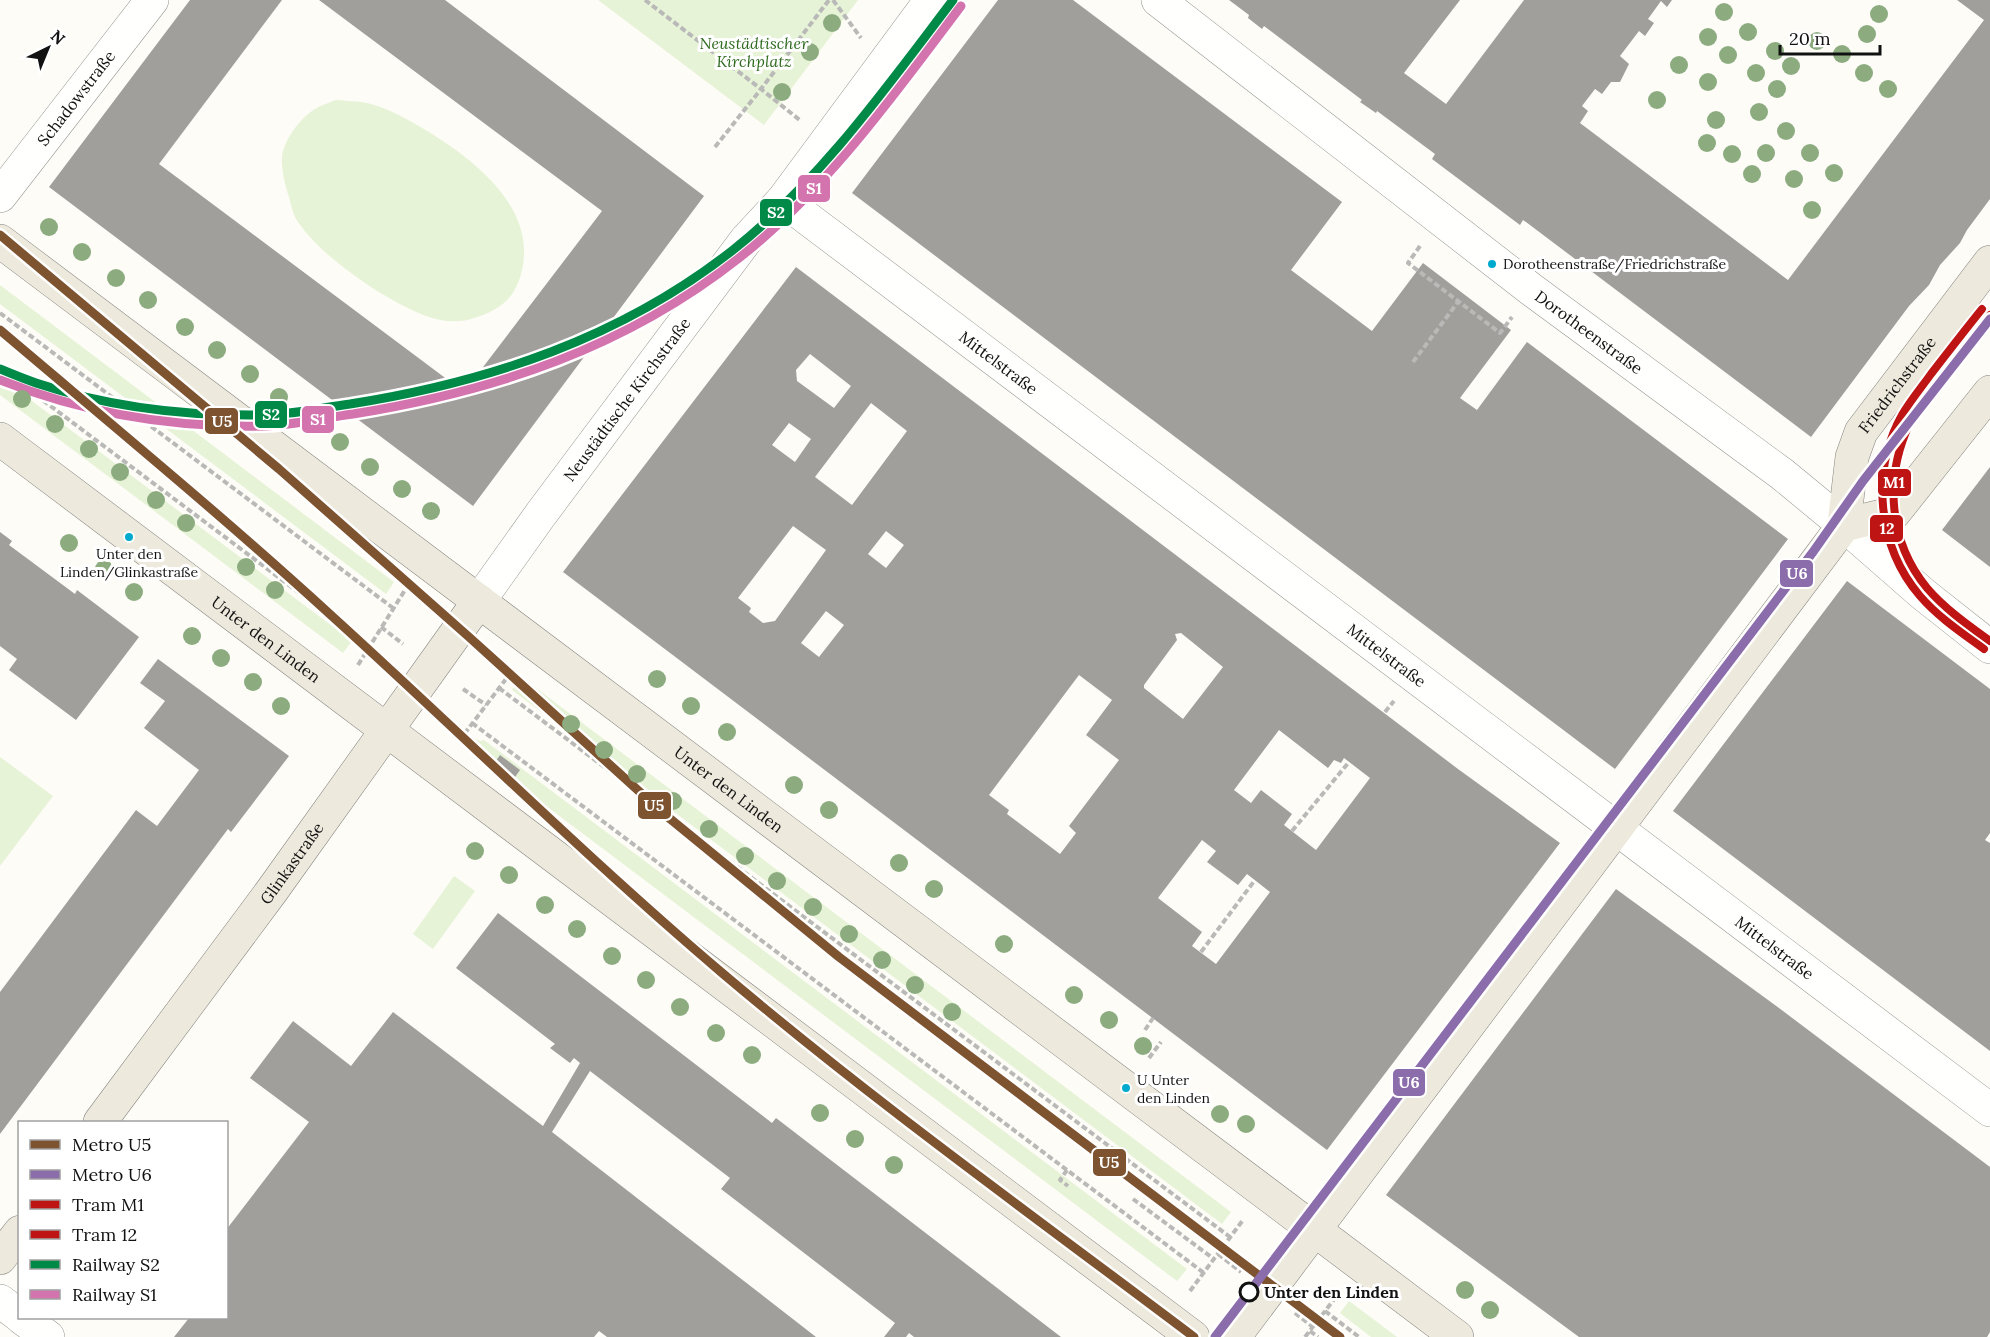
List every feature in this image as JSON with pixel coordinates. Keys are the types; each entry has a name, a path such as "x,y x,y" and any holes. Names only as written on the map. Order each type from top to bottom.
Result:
{"main road":[{"name":"Unter den Linden","path":"0,241 1457,1337"},
{"name":"Friedrichstraße","path":"1844,525 1852,457 1861,432 1990,262"},
{"path":"1234,1337 1844,525 1894,513 1990,392"},
{"name":"Unter den Linden","path":"0,439 1193,1337"},
{"name":"Glinkastraße","path":"101,1121 271,892 479,601"},
{"path":"0,1258 18,1235"}],"street":[{"name":"Schadowstraße","path":"0,196 152,0"},
{"name":"Neustädtische Kirchstraße","path":"479,601 541,513 746,240 783,200 931,0"},
{"name":"Dorotheenstraße","path":"1158,0 1532,290 1782,474 1923,594 1990,647"},
{"name":"Mittelstraße","path":"783,200 1990,1110"},
{"path":"0,1301 18,1315"},
{"path":"24,1319 48,1337"}],"path":[{"path":"645,0 826,142"},
{"path":"715,147 831,0 882,66"},
{"path":"1408,263 1500,333"},
{"path":"1413,362 1458,302"},
{"path":"0,313 393,608"},
{"path":"0,368 370,646"},
{"path":"358,665 405,590"},
{"path":"381,627 403,644"},
{"path":"459,741 512,670"},
{"path":"499,688 1230,1237"},
{"path":"463,689 486,705"},
{"path":"472,723 1204,1273"},
{"path":"1292,831 1349,762"},
{"path":"1201,952 1256,880"},
{"path":"1145,1030 1154,1018"},
{"path":"1149,1058 1161,1042"},
{"path":"1067,1170 1060,1180 1068,1186"},
{"path":"1140,1189 1244,1273"},
{"path":"1133,1199 1214,1259"},
{"path":"1190,1291 1243,1220"},
{"path":"1305,1337 1339,1293"},
{"path":"1292,1311 1318,1337"},
{"path":"1325,1311 1359,1337"},
{"path":"1317,1322 1337,1337"}],"green space":[{"name":"Neustädtischer Kirchplatz","path":"598,0 858,0 764,125"},
{"path":"336,100 375,105 407,119 465,157 498,188 511,206 520,226 524,247 519,280 506,302 492,311 469,320 452,321 429,317 395,301 358,278 309,236 292,210 282,166 283,150 304,117 317,108"},
{"path":"0,285 394,582 386,594 0,304"},
{"path":"0,377 352,641 343,653 0,395"},
{"path":"521,678 1231,1212 1222,1224 512,690"},
{"path":"475,739 484,740 1187,1269 1177,1281 469,748"},
{"path":"0,757 53,796 0,866"},
{"path":"454,876 475,891 433,949 413,934"},
{"path":"1349,1301 1397,1337 1371,1337 1340,1313"}],"building":[{"path":"190,0 282,0 159,164 464,392 602,211 319,0 445,0 704,196 473,506 49,187"},
{"path":"998,0 1073,0 1342,202 1291,270 1372,331 1423,263 1511,330 1460,398 1477,410 1527,342 1788,539 1615,769 852,193"},
{"path":"1229,0 1460,0 1404,73 1446,104 1524,0 1672,0 1667,7 1661,1 1648,19 1654,23 1645,36 1639,31 1620,56 1629,64 1620,82 1611,82 1602,94 1595,89 1582,106 1588,111 1580,123 1788,280 1984,20 1957,0 1990,0 1990,199 1960,243 1940,265 1929,285 1909,306 1811,437 1526,222 1523,220 1520,225 1432,159 1435,154 1377,111 1376,113 1360,102 1362,100 1264,26 1262,29 1248,18 1249,15"},
{"path":"796,267 1458,769 1560,843 1327,1150 563,572","holes":["810,354 851,386 834,408 797,381 796,370","871,403 907,431 852,505 815,477","789,423 811,439 795,462 772,445","793,526 826,550 775,621 763,623 749,612 751,608 738,598","886,531 904,545 886,568 868,554","826,611 844,625 819,657 801,643","1181,633 1223,667 1183,719 1144,688 1177,640 1175,634","1079,675 1112,700 1086,735 1119,760 1069,826 1076,833 1060,854 1007,814 1009,810 989,795","1279,730 1328,768 1334,760 1341,763 1344,758 1370,778 1316,850 1284,825 1292,814 1261,790 1251,803 1234,790","1202,840 1216,851 1207,862 1238,885 1247,874 1270,892 1216,964 1192,946 1202,932 1158,898"]},
{"path":"1990,467 1990,567 1942,530"},
{"path":"0,532 12,541 9,545 75,594 77,590 139,637 76,720 9,670 17,659 0,646"},
{"path":"1847,581 1990,689 1990,833 1985,840 1990,843 1990,1051 1673,811"},
{"path":"158,659 289,756 231,832 228,829 0,1134 0,992 136,810 157,826 199,770 144,728 165,701 140,683"},
{"path":"500,755 520,770 513,780 493,765"},
{"path":"1616,889 1990,1167 1990,1332 1987,1337 1579,1337 1386,1195"},
{"path":"498,913 772,1123 776,1118 1061,1337 914,1337 909,1333 906,1337 884,1337 895,1323 721,1189 730,1178 590,1071 552,1132 816,1337 607,1337 599,1331 594,1337 174,1337 188,1319 228,1319 228,1227 309,1122 250,1078 293,1021 351,1066 393,1012 543,1126 580,1063 574,1058 570,1063 550,1048 555,1044 456,968"}],"metro line":[{"name":"U5","path":"0,235 279,469 663,813 839,957 1340,1337"},
{"name":"U6","path":"1215,1337 1813,552 1863,481 1990,319"},
{"name":"U5","path":"0,330 292,580 671,929 721,972 896,1113 1194,1337"}],"tram line":[{"name":"12","path":"1982,309 1902,415 1885,460 1883,509 1887,532 1895,555 1920,596 1934,611 1984,649"},
{"name":"M1","path":"1990,315 1912,419 1901,446 1894,488 1894,509 1898,530 1914,570 1941,603 1990,641"}],"rail line":[{"name":"S2","path":"0,369 63,391 119,404 176,412 272,415 402,395 503,369 552,352 599,332 690,281 765,223 795,194 850,132 953,0"},
{"name":"S1","path":"0,380 31,392 96,410 129,416 196,424 264,426 353,414 457,393 556,361 604,341 696,290 771,231 858,140 961,6"}],"place":[{"name":"Dorotheenstraße/Friedrichstraße","path":"1492,264"},
{"name":"Unter den Linden/Glinkastraße","path":"129,537"},
{"name":"U Unter den Linden","path":"1126,1088"},
{"name":"Unter den Linden","path":"1249,1292"}]}
